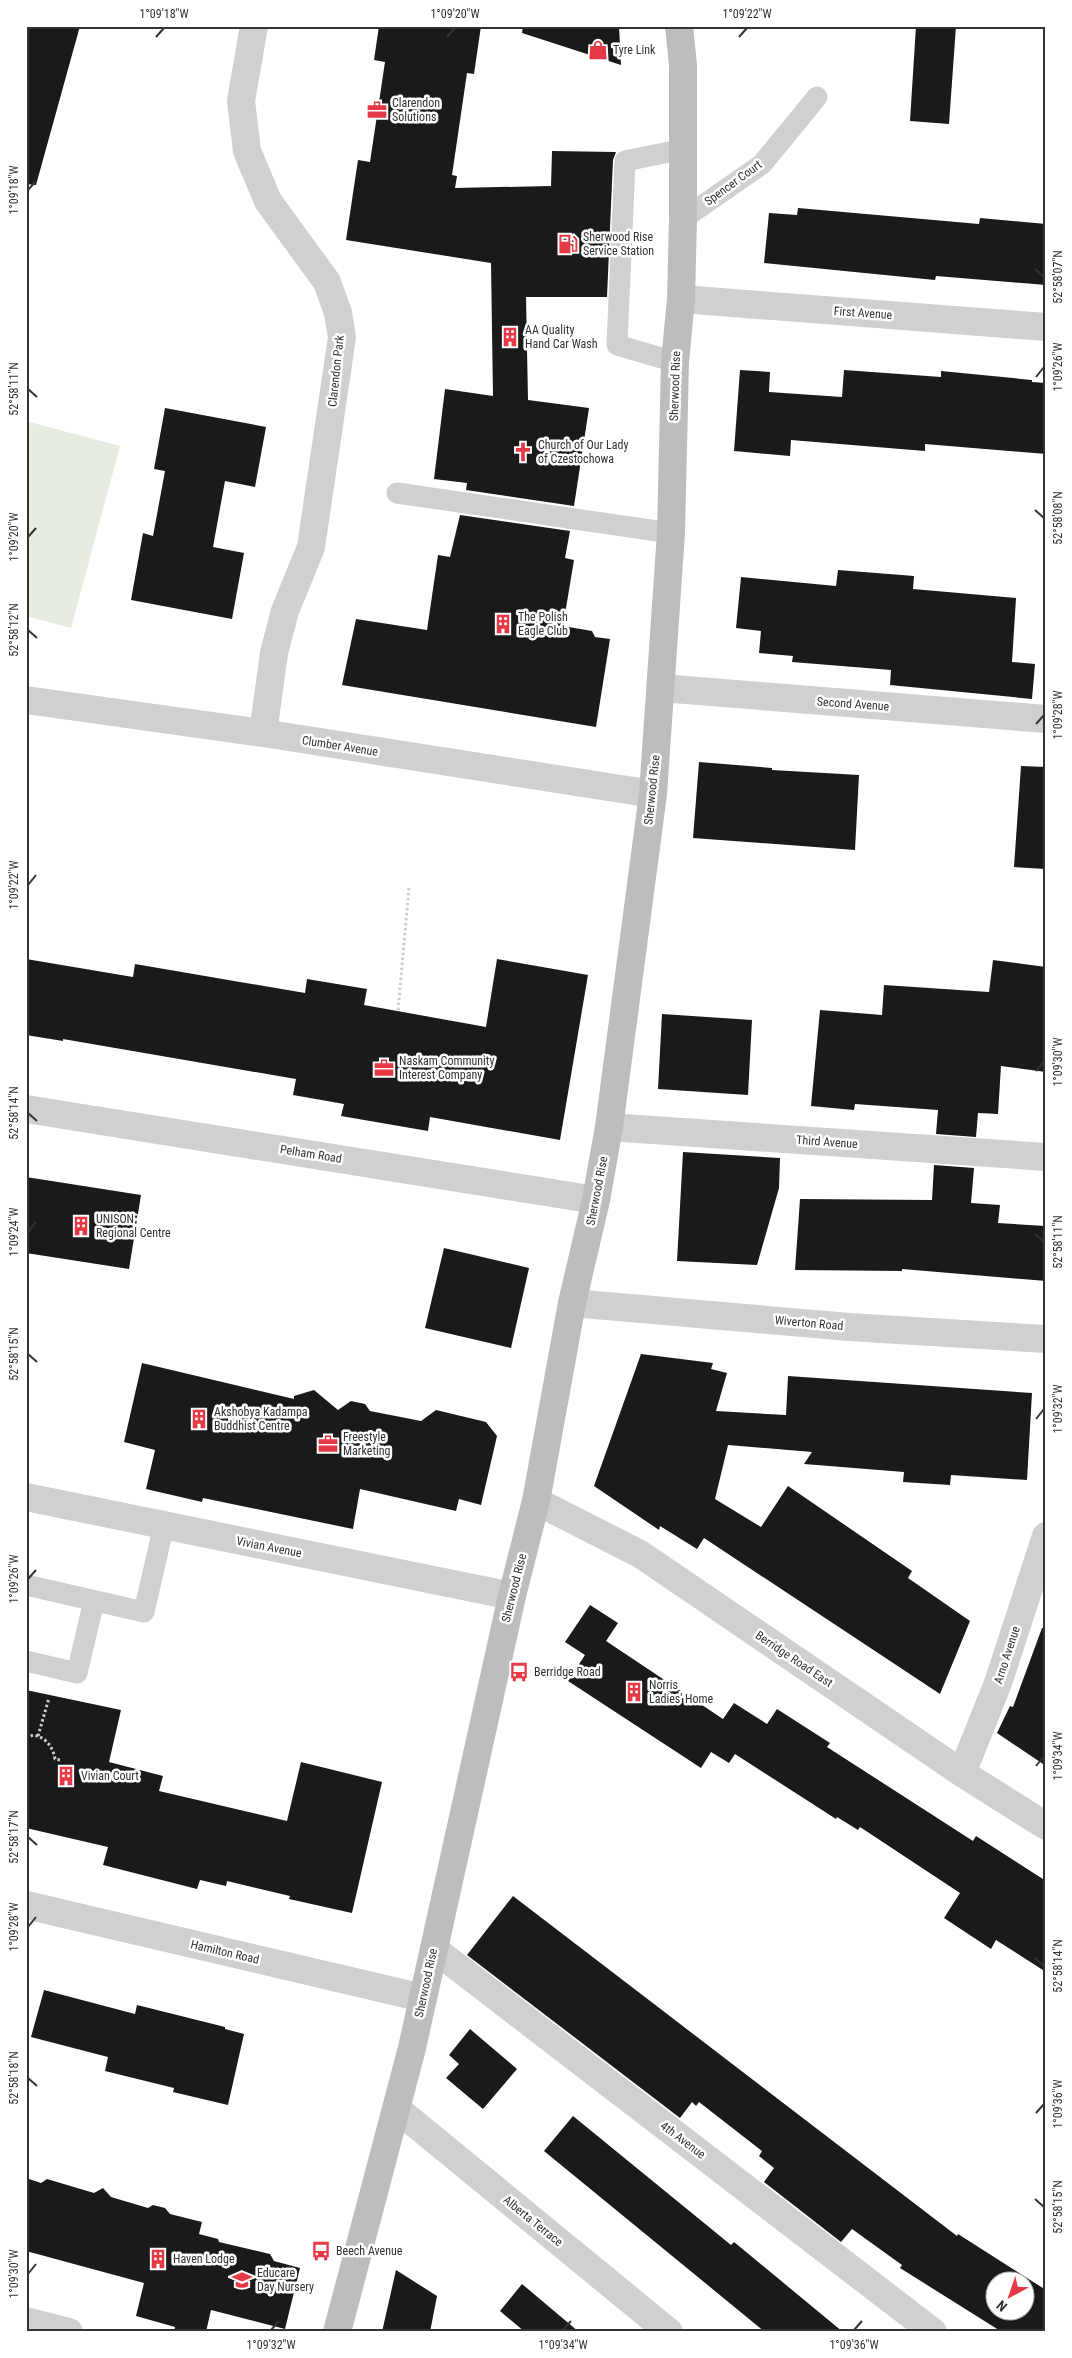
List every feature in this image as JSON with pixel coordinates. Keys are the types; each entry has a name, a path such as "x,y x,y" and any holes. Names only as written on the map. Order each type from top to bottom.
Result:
{"main road":[{"name":"Sherwood Rise","path":"337,2332 397,2109 512,1596 536,1502 572,1302 596,1200 609,1127 653,794 671,533 675,362 681,299 684,219 683,65 679,26"}],"street":[{"name":"Clarendon Park","path":"254,26 241,101 247,151 268,201 327,282 338,313 342,337 311,546 285,612 274,653 263,733"},
{"name":"First Avenue","path":"681,299 1046,327"},
{"name":"Second Avenue","path":"660,688 1046,719"},
{"name":"Clumber Avenue","path":"26,700 263,733 653,794"},
{"name":"Pelham Road","path":"26,1109 596,1200"},
{"name":"Third Avenue","path":"609,1127 1046,1157"},
{"name":"Wiverton Road","path":"572,1302 849,1327 1046,1339"},
{"name":"Vivian Avenue","path":"26,1498 512,1596"},
{"name":"Berridge Road East","path":"536,1502 640,1554 962,1773 1046,1826"},
{"name":"Arno Avenue","path":"962,1773 998,1683 1046,1536"},
{"name":"Hamilton Road","path":"26,1906 423,1998"},
{"name":"4th Avenue","path":"434,1949 933,2332"},
{"name":"Alberta Terrace","path":"397,2109 669,2332"},
{"path":"26,2321 69,2332"}],"lane":[{"name":"Spencer Court","path":"684,219 762,164 817,97"},
{"path":"675,362 617,345 625,161 684,149"},
{"path":"397,492 671,533"},
{"path":"26,1585 144,1612 164,1525"},
{"path":"26,1661 78,1673 94,1601"}],"path":[{"path":"398,1010 409,888"},
{"path":"38,1736 57,1668"},
{"path":"26,1738 33,1734 38,1736 49,1744 55,1759 60,1760"}],"shaded area":[{"path":"26,421 120,446 71,628 26,616"}],"building":[{"path":"26,26 80,26 36,185 26,184"},
{"path":"379,26 481,26 474,74 467,73 452,175 457,176 455,188 551,186 552,151 616,152 613,160 607,297 526,297 528,400 589,408 574,506 466,490 467,483 434,479 445,389 493,396 491,263 346,240 358,160 370,162 385,62 374,60"},
{"name":"Tyre Link","path":"523,26 619,26 621,65 522,33"},
{"path":"916,26 956,26 949,124 910,121"},
{"path":"798,208 979,224 980,218 1046,224 1046,285 936,276 935,280 764,263 769,213 797,215"},
{"path":"740,370 770,372 769,392 842,397 844,370 941,377 941,371 1046,383 1046,454 925,444 925,451 791,440 790,456 734,451"},
{"path":"165,408 266,427 255,487 225,481 213,547 244,553 232,619 131,600 143,533 153,536 165,471 154,469"},
{"name":"The Polish Eagle Club","path":"460,515 570,531 565,558 574,560 563,626 592,631 595,637 610,639 596,727 342,685 356,619 427,630 438,555 450,557"},
{"path":"838,570 914,576 913,589 1016,598 1012,662 1035,664 1032,699 890,685 891,670 792,662 793,656 759,653 761,631 736,628 741,577 836,586"},
{"path":"699,762 772,768 772,770 859,775 855,850 693,838"},
{"path":"1021,766 1046,767 1046,869 1014,867"},
{"path":"26,959 133,977 135,964 305,993 307,979 367,989 364,1005 486,1027 497,959 588,975 560,1140 430,1117 428,1131 341,1116 344,1104 293,1095 296,1079 63,1039 63,1041 26,1035"},
{"path":"993,960 1046,967 1046,1072 1001,1066 998,1114 978,1113 976,1137 936,1134 938,1110 855,1104 854,1110 811,1106 820,1010 882,1015 884,985 989,992"},
{"path":"662,1014 752,1020 748,1095 658,1089"},
{"path":"683,1152 780,1158 779,1188 757,1265 677,1261"},
{"path":"934,1165 974,1168 971,1203 1000,1205 998,1223 1046,1226 1046,1281 902,1269 902,1271 795,1270 800,1199 932,1200"},
{"name":"UNISON: Regional Centre","path":"26,1177 141,1195 129,1269 26,1253"},
{"path":"444,1248 529,1268 511,1348 425,1328"},
{"path":"641,1354 713,1363 711,1369 727,1373 716,1411 786,1415 788,1376 1032,1393 1027,1480 951,1475 950,1485 903,1482 904,1472 804,1464 812,1452 728,1445 715,1499 761,1527 788,1486 912,1571 908,1578 970,1621 940,1694 704,1538 697,1549 660,1526 659,1530 594,1486"},
{"path":"142,1363 294,1399 294,1396 314,1390 338,1410 351,1401 365,1404 370,1411 421,1421 436,1410 486,1422 497,1436 481,1505 459,1499 456,1511 360,1489 353,1529 203,1498 202,1502 146,1489 155,1450 124,1442"},
{"path":"590,1605 618,1623 606,1641 723,1719 734,1703 767,1724 777,1709 830,1743 827,1747 973,1841 976,1836 1046,1881 1046,1972 996,1940 991,1949 944,1918 960,1893 860,1827 858,1830 837,1817 836,1819 735,1754 729,1763 711,1752 701,1768 568,1681 585,1655 565,1642"},
{"path":"1042,1628 1046,1628 1046,1766 997,1733 1010,1706 1013,1707"},
{"path":"26,1690 121,1710 109,1762 163,1776 159,1791 287,1821 301,1762 382,1782 352,1913 289,1899 290,1896 227,1881 226,1886 200,1880 197,1889 103,1865 108,1847 26,1828"},
{"path":"513,1896 957,2236 958,2234 1015,2270 984,2270 984,2320 1034,2320 1034,2282 1046,2290 1046,2332 1002,2332 900,2268 902,2265 852,2229 841,2242 764,2182 774,2168 759,2156 762,2151 699,2102 696,2106 692,2102 680,2118 467,1955"},
{"path":"44,1990 135,2014 137,2005 225,2027 225,2029 244,2034 228,2105 173,2092 174,2088 105,2071 108,2057 31,2037"},
{"path":"470,2029 517,2069 483,2109 446,2078 459,2064 449,2055"},
{"path":"573,2116 731,2245 734,2242 843,2332 765,2332 544,2151"},
{"path":"26,2178 41,2183 47,2179 94,2193 103,2188 111,2197 148,2208 153,2205 165,2208 170,2214 202,2222 199,2234 218,2239 219,2242 270,2254 274,2261 300,2268 285,2329 211,2310 206,2332 174,2332 175,2327 136,2316 144,2283 26,2251"},
{"path":"396,2270 437,2296 430,2332 382,2332"},
{"path":"522,2284 579,2332 525,2332 500,2311"}],"place":[{"name":"Tyre Link","path":"598,50"},
{"name":"Clarendon Solutions","path":"377,110"},
{"name":"Sherwood Rise Service Station","path":"568,244"},
{"name":"AA Quality Hand Car Wash","path":"510,337"},
{"name":"Church of Our Lady of Czestochowa","path":"523,452"},
{"name":"The Polish Eagle Club","path":"503,624"},
{"name":"Naskam Community Interest Company","path":"384,1068"},
{"name":"UNISON: Regional Centre","path":"81,1226"},
{"name":"Akshobya Kadampa Buddhist Centre","path":"199,1419"},
{"name":"Freestyle Marketing","path":"328,1444"},
{"name":"Berridge Road","path":"519,1672"},
{"name":"Norris Ladies' Home","path":"634,1692"},
{"name":"Vivian Court","path":"66,1776"},
{"name":"Beech Avenue","path":"321,2251"},
{"name":"Haven Lodge","path":"158,2259"},
{"name":"Educare Day Nursery","path":"242,2280"}]}
